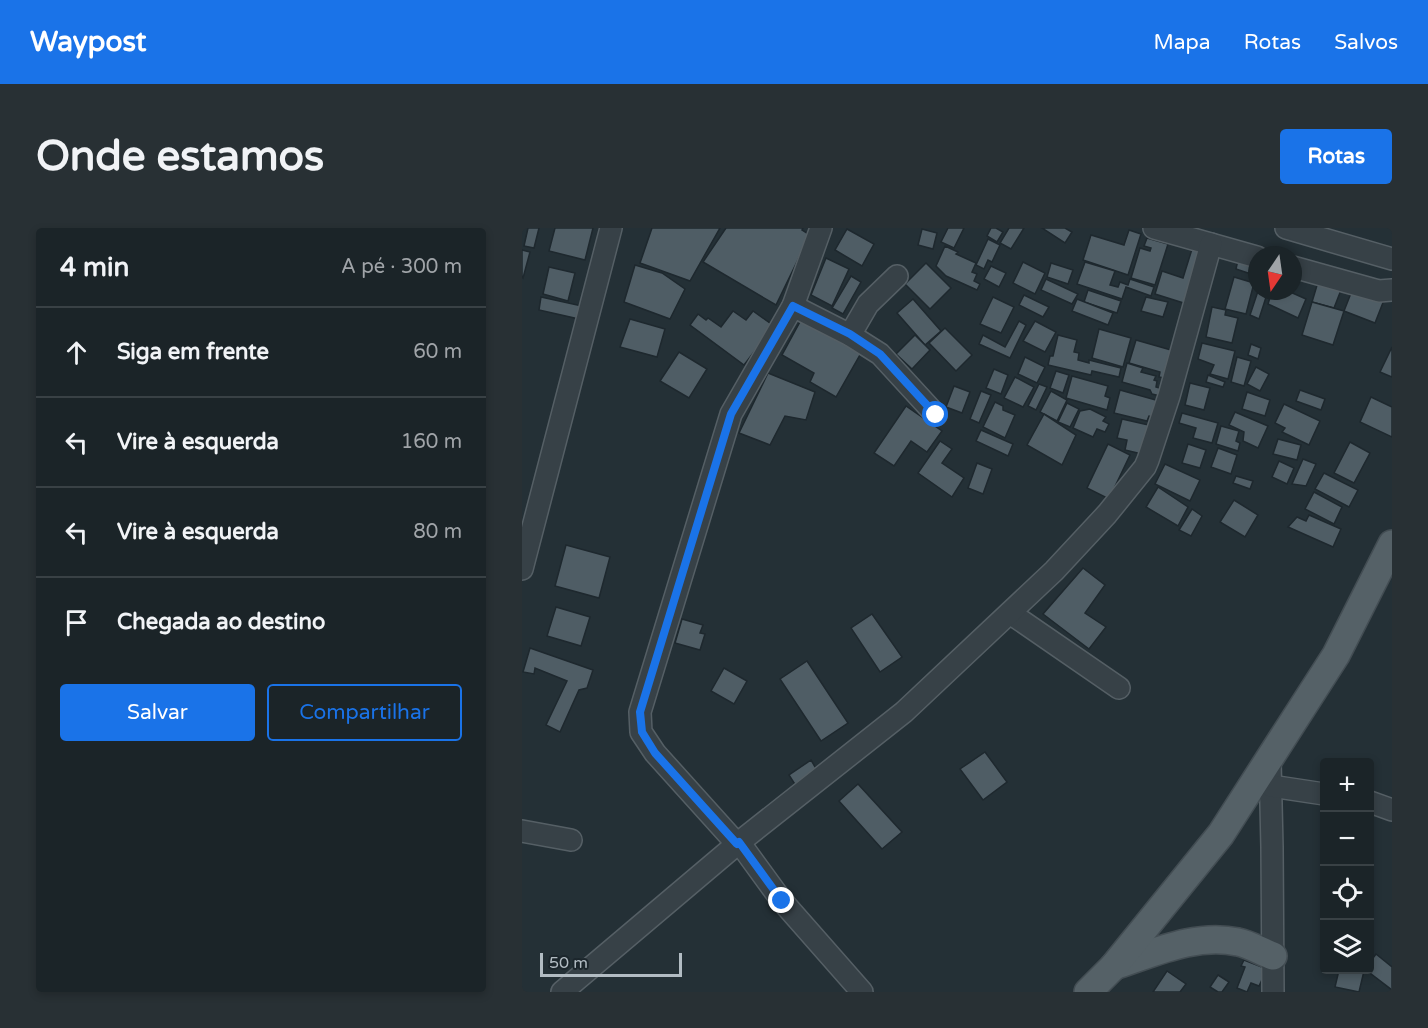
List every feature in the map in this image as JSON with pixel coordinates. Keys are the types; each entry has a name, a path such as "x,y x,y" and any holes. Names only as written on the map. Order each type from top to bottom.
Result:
{"main road":[{"path":"1088,992 1114,966 1270,773 1336,655 1392,544"},
{"path":"1114,966 1170,946 1207,939 1239,942 1273,956"}],"street":[{"path":"522,569 611,228"},
{"path":"821,228 793,306 731,414 640,712 642,732 655,753 738,843 782,901 862,992"},
{"path":"1154,228 1248,254"},
{"path":"1286,228 1392,259"},
{"path":"562,992 738,843 904,712 1054,571 1107,514 1145,467 1169,396 1211,244"},
{"path":"1302,270 1379,291 1392,291"},
{"path":"850,334 868,304 897,276"},
{"path":"793,306 850,334 880,354 936,415"},
{"path":"1010,613 1119,688"},
{"path":"1273,992 1270,773 1320,792"},
{"path":"1374,803 1392,810"},
{"path":"522,831 571,840"}],"building":[{"path":"528,228 539,228 534,248 524,246"},
{"path":"555,228 593,228 585,260 549,251"},
{"path":"652,228 720,228 690,281 640,263"},
{"path":"726,228 803,228 802,230 810,235 776,305 703,262"},
{"path":"948,228 964,228 954,248 941,242"},
{"path":"991,228 1003,232 997,242 987,236"},
{"path":"1009,228 1024,228 1011,249 1000,243"},
{"path":"1042,228 1065,228 1072,232 1065,243"},
{"path":"847,229 874,244 862,266 835,250"},
{"path":"922,229 937,233 933,249 918,245"},
{"path":"1129,230 1141,234 1128,275 1083,260 1091,235 1124,245"},
{"path":"1147,238 1168,244 1155,285 1131,278 1140,248 1150,251 1151,248 1144,246"},
{"path":"988,239 1000,245 992,262 988,260 984,269 976,265"},
{"path":"945,246 976,263 972,272 977,274 974,281 980,284 977,290 946,276 936,266"},
{"path":"1192,249 1207,254 1190,305 1155,294 1162,271 1183,278"},
{"path":"522,250 530,252 523,278 522,277"},
{"path":"1239,255 1248,257 1248,273 1236,269"},
{"path":"826,258 849,269 832,306 811,295"},
{"path":"1023,262 1045,273 1035,294 1013,283"},
{"path":"1085,262 1115,271 1110,285 1118,287 1120,282 1128,285 1130,279 1154,287 1151,296 1126,287 1122,299 1077,284"},
{"path":"926,263 951,288 930,309 905,284"},
{"path":"1051,263 1073,270 1068,284 1047,277"},
{"path":"635,265 662,273 685,289 670,319 624,302"},
{"path":"991,266 1006,273 999,287 984,279"},
{"path":"549,267 575,273 568,301 543,294"},
{"path":"851,276 861,282 843,314 832,308"},
{"path":"1234,277 1248,281 1250,300 1246,314 1225,309"},
{"path":"1046,279 1078,294 1072,304 1041,290"},
{"path":"1318,282 1341,290 1334,308 1312,302"},
{"path":"1353,288 1384,300 1375,323 1344,311"},
{"path":"1088,290 1121,301 1117,313 1084,302"},
{"path":"1024,295 1049,307 1043,317 1019,305"},
{"path":"541,297 582,306 579,319 539,310"},
{"path":"993,297 1014,307 1001,333 980,324"},
{"path":"1146,297 1168,302 1163,317 1141,311"},
{"path":"1302,297 1306,299 1298,318 1268,304 1269,300 1302,300"},
{"path":"913,299 941,331 925,345 897,313"},
{"path":"1077,299 1113,313 1108,325 1072,311"},
{"path":"1255,300 1265,300 1259,319 1250,315"},
{"path":"1312,302 1344,311 1333,345 1302,335"},
{"path":"1212,307 1226,310 1225,315 1238,318 1232,343 1206,337"},
{"path":"733,311 746,320 753,311 774,326 744,365 690,325 698,314 721,327"},
{"path":"630,319 665,329 657,357 620,347"},
{"path":"801,320 861,353 836,397 810,382 814,373 782,355"},
{"path":"1019,321 1026,325 1010,358 979,344 983,335 1005,347"},
{"path":"1035,321 1056,332 1045,352 1023,341"},
{"path":"945,328 972,355 956,371 929,343"},
{"path":"1099,329 1131,338 1123,367 1092,358"},
{"path":"915,335 930,350 912,369 896,354"},
{"path":"1058,335 1077,340 1074,352 1079,353 1078,360 1089,363 1089,360 1121,368 1119,377 1092,371 1091,375 1048,365 1050,356 1053,356"},
{"path":"1136,340 1178,352 1164,378 1159,377 1160,372 1129,363"},
{"path":"1202,343 1235,351 1228,379 1210,374 1214,365 1198,359"},
{"path":"1251,344 1261,348 1258,359 1248,355"},
{"path":"1392,347 1392,377 1380,372"},
{"path":"679,352 707,369 689,398 660,381"},
{"path":"1025,357 1045,367 1037,383 1018,374"},
{"path":"1237,357 1251,361 1244,386 1231,382"},
{"path":"1127,363 1143,368 1141,372 1156,376 1154,380 1157,381 1156,387 1166,390 1164,397 1152,394 1150,390 1122,382"},
{"path":"1256,367 1269,374 1260,391 1247,384"},
{"path":"994,369 1008,375 1001,394 986,388"},
{"path":"1056,371 1069,375 1063,393 1050,388"},
{"path":"768,373 815,392 806,420 785,416 770,445 739,433"},
{"path":"1208,375 1225,382 1223,387 1206,382"},
{"path":"1072,376 1108,386 1105,396 1110,398 1107,410 1066,398"},
{"path":"1015,377 1034,387 1023,407 1004,398"},
{"path":"1190,383 1210,388 1204,410 1185,405"},
{"path":"1039,384 1047,387 1036,410 1028,406"},
{"path":"954,386 970,392 962,413 946,407"},
{"path":"1120,390 1163,402 1158,418 1149,416 1147,421 1114,413"},
{"path":"1300,390 1325,399 1321,410 1296,401"},
{"path":"981,391 991,395 979,423 970,419"},
{"path":"1051,391 1067,400 1057,421 1040,412"},
{"path":"1247,392 1270,400 1265,416 1242,409"},
{"path":"1371,397 1392,407 1392,437 1360,422"},
{"path":"995,402 1003,406 1003,410 1015,415 1005,438 983,427"},
{"path":"1067,403 1079,409 1070,427 1058,422"},
{"path":"1284,404 1320,421 1309,445 1282,432 1285,428 1275,423"},
{"path":"906,406 942,431 927,452 911,441 894,466 874,453"},
{"path":"1090,409 1106,417 1103,421 1109,424 1105,432 1097,429 1093,437 1073,428 1080,411"},
{"path":"1235,412 1268,426 1258,448 1243,441 1244,432 1229,425"},
{"path":"1182,413 1218,423 1212,443 1193,438 1196,428 1179,423"},
{"path":"1044,414 1076,435 1062,465 1027,445"},
{"path":"1122,419 1153,426 1146,455 1125,450 1127,440 1117,438"},
{"path":"1221,426 1239,431 1236,441 1240,443 1238,451 1216,444"},
{"path":"981,430 1013,444 1008,456 976,441"},
{"path":"1278,439 1301,445 1297,460 1273,454"},
{"path":"940,441 952,449 942,463 964,478 952,497 918,473"},
{"path":"1350,442 1370,453 1354,483 1334,473"},
{"path":"1108,444 1130,455 1109,499 1087,488"},
{"path":"1188,444 1206,450 1200,468 1182,463"},
{"path":"1218,448 1237,455 1231,474 1211,467"},
{"path":"1303,459 1316,464 1306,486 1292,484"},
{"path":"1279,461 1294,468 1287,484 1272,477"},
{"path":"977,463 992,469 983,494 968,488"},
{"path":"1165,464 1200,480 1190,501 1155,484"},
{"path":"1324,473 1358,490 1349,507 1315,489"},
{"path":"1236,476 1253,481 1250,489 1233,483"},
{"path":"1158,487 1188,507 1178,526 1146,507"},
{"path":"1314,492 1342,507 1334,524 1305,509"},
{"path":"1234,500 1258,515 1245,537 1220,522"},
{"path":"1192,509 1202,516 1191,536 1179,530"},
{"path":"1309,515 1341,529 1333,547 1288,527 1297,517 1306,521"},
{"path":"566,545 610,557 599,598 555,586"},
{"path":"1083,568 1105,585 1085,613 1106,627 1089,649 1043,614"},
{"path":"556,607 590,617 581,646 547,636"},
{"path":"872,614 902,657 880,672 851,628"},
{"path":"682,619 703,625 700,633 705,634 700,650 675,643"},
{"path":"530,648 593,670 587,688 579,690 560,732 546,725 567,681 535,668 534,674 523,672"},
{"path":"807,661 848,723 821,741 780,679"},
{"path":"724,668 747,681 734,704 711,691"},
{"path":"985,752 1007,782 983,800 960,769"},
{"path":"811,760 818,772 796,786 789,775"},
{"path":"858,784 902,832 882,849 839,801"},
{"path":"1376,954 1392,967 1392,990 1371,974 1374,974"},
{"path":"1244,960 1267,969 1259,986 1251,983 1247,992 1237,988 1245,967 1241,966"},
{"path":"1167,971 1186,984 1180,992 1153,992"},
{"path":"1338,974 1363,974 1359,992 1335,987"},
{"path":"1218,975 1229,982 1222,992 1210,987"}],"route":[{"path":"782,901 739,842 737,844 655,753 642,732 640,712 731,414 793,306 850,334 880,354 936,415"}]}
